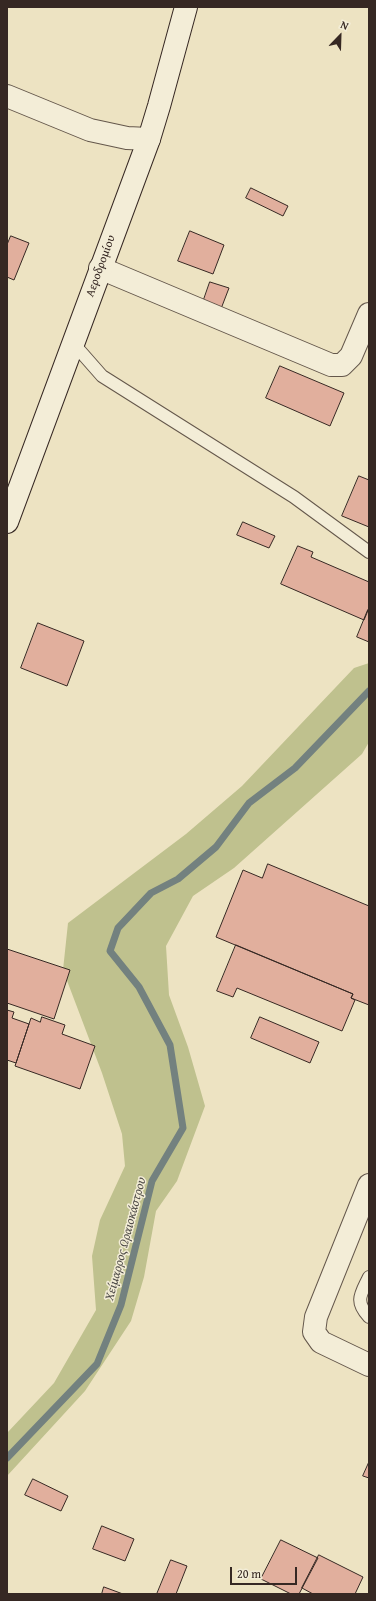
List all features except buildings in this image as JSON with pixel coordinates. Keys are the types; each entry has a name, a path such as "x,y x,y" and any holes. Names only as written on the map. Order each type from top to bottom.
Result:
{"street":[{"name":"Αεροδρομίου","path":"7,522 149,139 186,7"},
{"path":"7,96 90,130 128,138 149,139"},
{"path":"100,268 331,365 342,364 351,356 369,314"},
{"path":"369,1185 316,1317 314,1332 321,1342 369,1365"}],"lane":[{"path":"73,343 102,376 294,497 369,552"},
{"path":"369,1277 360,1296 359,1302 362,1310 369,1317"}],"green space":[{"path":"369,663 369,742 362,754 234,868 193,896 166,946 169,995 188,1047 205,1106 177,1181 156,1211 144,1277 131,1321 85,1391 7,1476 7,1433 54,1383 96,1310 92,1256 100,1220 125,1166 122,1134 102,1073 63,970 68,923 186,834 242,786 354,668"}],"waterway":[{"name":"Χείμαρρος Ωραιοκάστρου","path":"7,1458 97,1364 121,1305 152,1181 183,1128 170,1045 139,987 110,951 118,928 151,893 178,879 216,847 249,803 295,768 369,691"}]}
